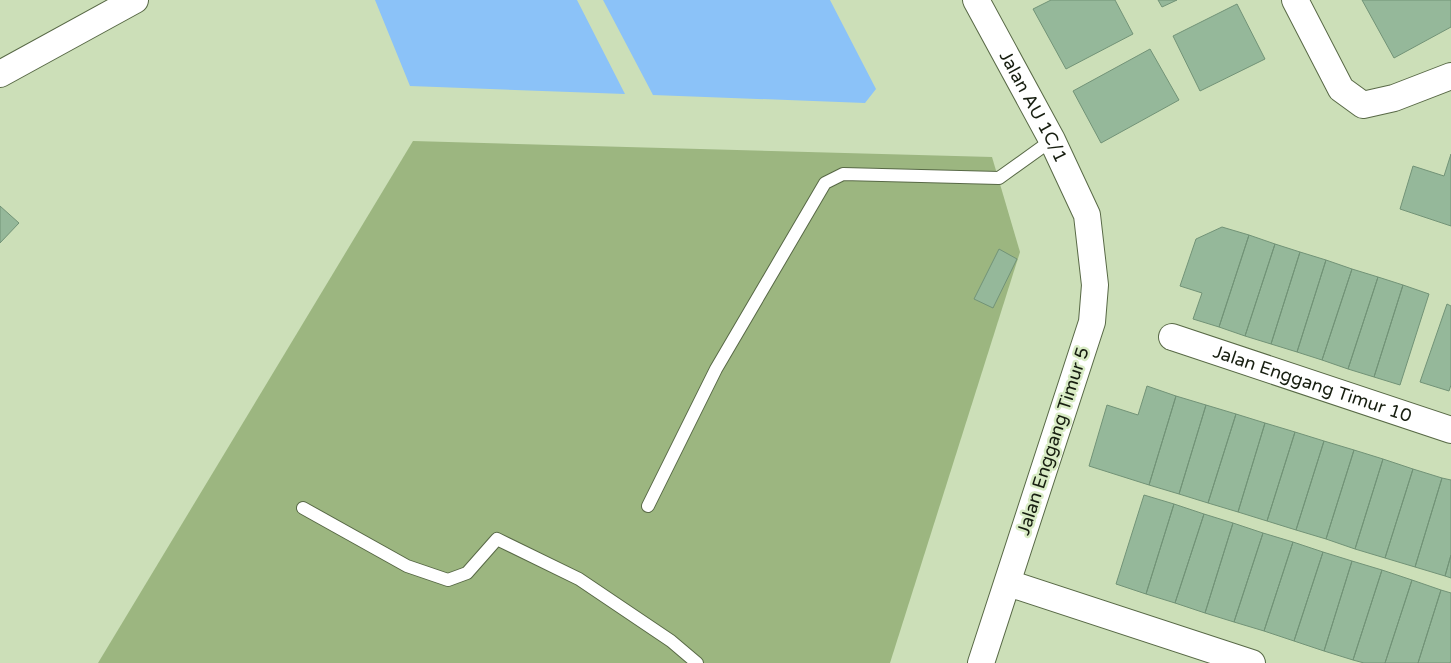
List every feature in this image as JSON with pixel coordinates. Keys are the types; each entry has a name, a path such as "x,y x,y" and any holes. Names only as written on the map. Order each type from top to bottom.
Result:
{"street":[{"name":"Jalan AU 1C/1","path":"976,0 1052,140 1087,215"},
{"path":"1295,0 1341,89 1363,105 1394,98 1451,76"},
{"path":"0,74 127,2"},
{"name":"Jalan Enggang Timur 5","path":"981,663 1092,322 1095,284 1087,215"},
{"name":"Jalan Enggang Timur 10","path":"1172,337 1451,430"},
{"path":"1008,583 1252,663"}],"lane":[{"path":"648,506 716,369 825,183 843,174 999,178 1052,140"},
{"path":"303,508 407,566 448,580 467,573 497,539 579,579 671,641 697,663"}],"green space":[{"path":"413,141 992,157 1020,252 890,663 98,663"}],"water":[{"path":"375,0 577,0 625,94 410,86"},
{"path":"603,0 830,0 876,89 865,103 653,95"}],"building":[{"path":"1051,0 1115,0 1133,34 1066,69 1033,9"},
{"path":"1158,0 1177,0 1162,7"},
{"path":"1362,0 1451,0 1451,27 1394,58"},
{"path":"1237,4 1265,59 1200,91 1173,36"},
{"path":"1150,49 1179,100 1101,143 1073,91"},
{"path":"1451,154 1451,226 1400,209 1413,166 1444,176"},
{"path":"0,206 19,223 0,243"},
{"path":"1222,227 1249,235 1219,327 1193,319 1202,293 1180,286 1196,239"},
{"path":"1249,235 1275,244 1245,336 1219,327"},
{"path":"1275,244 1300,252 1271,344 1245,336"},
{"path":"999,249 1017,259 993,308 974,299"},
{"path":"1300,252 1326,260 1297,352 1271,344"},
{"path":"1326,260 1352,269 1322,360 1297,352"},
{"path":"1352,269 1378,277 1348,369 1322,360"},
{"path":"1378,277 1403,285 1374,377 1348,369"},
{"path":"1403,285 1429,294 1400,385 1374,377"},
{"path":"1447,304 1451,306 1451,385 1449,391 1420,382"},
{"path":"1147,386 1176,396 1149,485 1089,466 1107,405 1138,415"},
{"path":"1176,396 1206,405 1179,494 1149,485"},
{"path":"1206,405 1236,414 1208,503 1179,494"},
{"path":"1236,414 1265,423 1238,512 1208,503"},
{"path":"1265,423 1295,432 1267,521 1238,512"},
{"path":"1295,432 1324,441 1296,530 1267,521"},
{"path":"1324,441 1354,450 1326,539 1296,530"},
{"path":"1354,450 1383,459 1355,549 1326,539"},
{"path":"1383,459 1413,469 1385,558 1355,549"},
{"path":"1413,469 1442,478 1415,567 1385,558"},
{"path":"1442,478 1451,480 1451,555 1445,576 1415,567"},
{"path":"1144,495 1174,504 1146,594 1116,584"},
{"path":"1174,504 1204,514 1175,603 1146,594"},
{"path":"1204,514 1233,523 1205,613 1175,603"},
{"path":"1233,523 1263,533 1234,622 1205,613"},
{"path":"1263,533 1293,542 1264,631 1234,622"},
{"path":"1293,542 1323,552 1294,641 1264,631"},
{"path":"1323,552 1352,561 1324,651 1294,641"},
{"path":"1451,555 1451,578 1445,576"},
{"path":"1352,561 1382,570 1353,660 1324,651"},
{"path":"1382,570 1412,580 1385,663 1364,663 1353,660"},
{"path":"1412,580 1441,590 1418,663 1385,663"},
{"path":"1441,590 1451,593 1451,661 1450,663 1418,663"}]}
